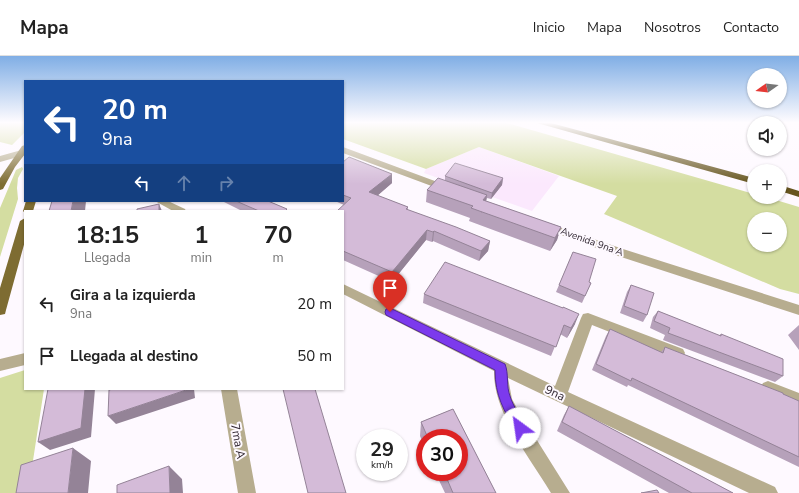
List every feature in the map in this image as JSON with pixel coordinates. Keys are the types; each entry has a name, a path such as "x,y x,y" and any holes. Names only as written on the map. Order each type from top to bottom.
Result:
{"highway":[{"path":"616,143 747,179"},
{"path":"787,190 799,194"}],"main road":[{"path":"0,187 24,151"},
{"path":"0,310 24,225"}],"street":[{"path":"344,150 455,191"},
{"path":"0,158 24,151"},
{"path":"162,202 179,210"},
{"name":"Avenida 9na A","path":"537,222 618,252 799,310"},
{"name":"9na","path":"344,290 501,368 769,493"},
{"path":"559,395 588,318 689,357"},
{"path":"0,365 24,359"},
{"path":"501,368 501,385 505,400 512,415 561,493"},
{"path":"754,382 797,399"},
{"name":"7ma A","path":"229,390 247,493"}],"shaded area":[{"path":"479,147 559,176 532,211 424,173 426,169"}],"green space":[{"path":"355,143 578,143 747,192 747,204 787,203 799,207 799,294 780,289 604,214 617,196 479,147 426,169"},
{"path":"22,167 23,169 18,178 18,199 0,257 0,208 16,170"},
{"path":"24,370 24,390 44,390 28,493 0,493 0,378"}],"building":[{"path":"349,157 392,174 369,192 408,207 406,209 490,241 481,251 434,231 427,230 392,272 344,251 344,210 338,210 351,198 344,195 344,161"},
{"path":"455,163 503,178 492,193 445,176"},
{"path":"438,178 487,195 483,200 561,227 555,238 471,208 473,206 427,190"},
{"path":"52,202 73,202 71,210 49,210"},
{"path":"238,202 270,202 287,209 286,210 257,210"},
{"path":"159,204 159,210 137,209"},
{"path":"573,252 596,259 589,282 591,283 585,296 559,285"},
{"path":"445,262 579,314 571,328 564,325 556,347 424,294"},
{"path":"631,285 654,293 647,315 624,306"},
{"path":"658,311 783,359 783,376 668,333 670,328 654,321"},
{"path":"610,329 663,353 665,347 783,393 799,401 799,457 632,378 631,381 596,364"},
{"path":"48,390 85,390 81,428 38,442"},
{"path":"109,390 186,390 108,416"},
{"path":"283,390 315,390 346,493 308,493"},
{"path":"569,406 733,493 692,493 562,422"},
{"path":"453,409 463,429 424,429 421,422"},
{"path":"468,438 496,493 453,493 448,481 468,481"},
{"path":"73,448 68,493 16,493 21,465"},
{"path":"169,466 170,493 117,493 117,485"},
{"path":"657,490 659,493 641,493"}],"route":[{"path":"390,312 501,368 501,385 505,400 520,428"}]}
